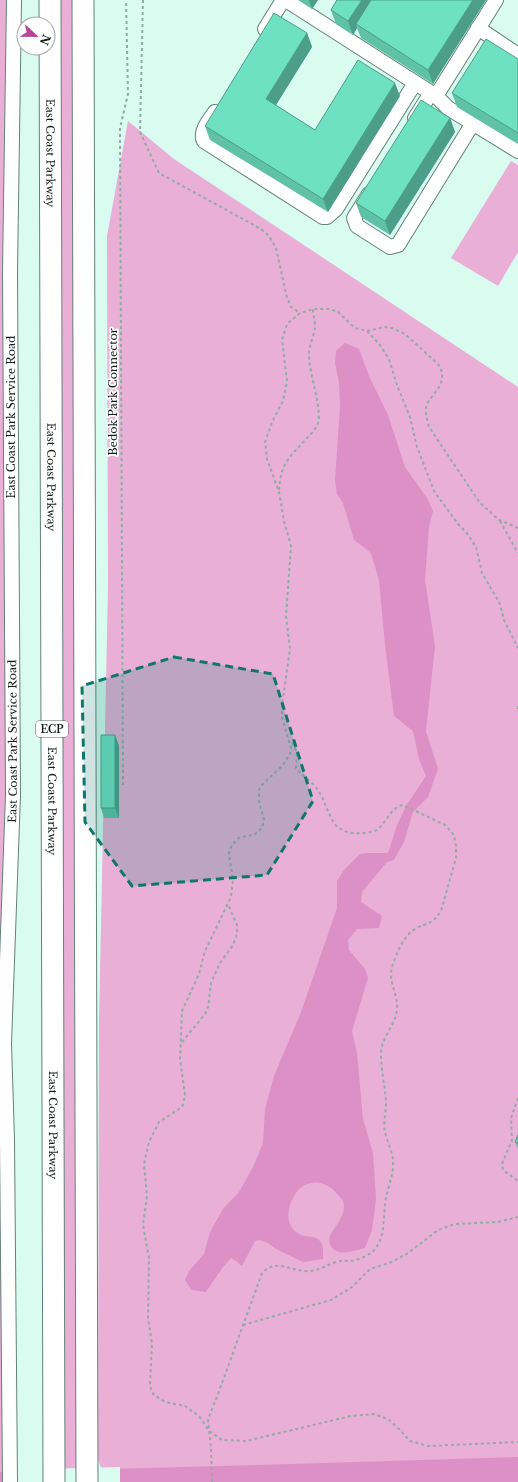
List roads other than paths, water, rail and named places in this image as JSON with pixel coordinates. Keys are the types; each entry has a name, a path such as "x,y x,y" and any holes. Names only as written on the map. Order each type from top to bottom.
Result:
{"highway":[{"name":"East Coast Parkway","path":"50,0 54,1482"},
{"path":"83,0 86,1482"}],"street":[{"name":"East Coast Park Service Road","path":"10,1482 5,1312 4,1044 13,796 10,272 14,0"},
{"path":"258,40 283,0"},
{"path":"286,0 433,94 448,108 518,151"},
{"path":"407,132 496,0"},
{"path":"478,28 518,55"},
{"path":"222,99 202,132 204,141 323,217 327,217 336,209 415,83"},
{"path":"374,185 354,218 357,226 390,247 398,245 473,123"}]}
